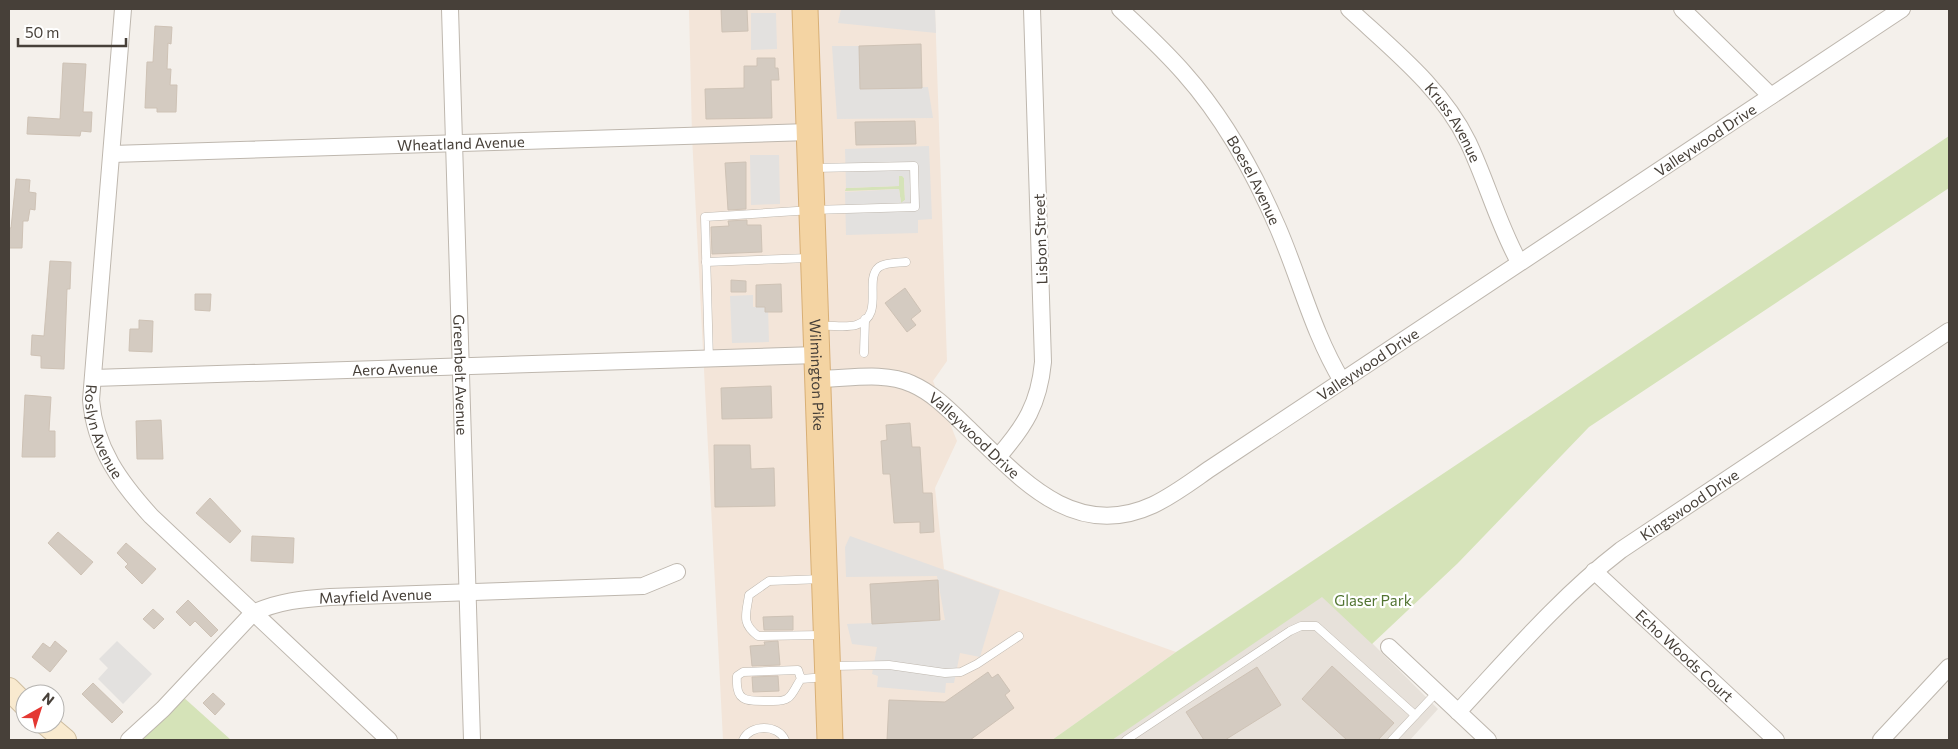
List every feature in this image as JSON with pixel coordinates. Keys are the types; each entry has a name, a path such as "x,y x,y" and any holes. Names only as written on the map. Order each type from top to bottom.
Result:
{"main road":[{"name":"Wilmington Pike","path":"805,9 830,740"}],"street":[{"name":"Roslyn Avenue","path":"123,9 91,400 96,430 113,470 130,494 253,613 389,740"},
{"name":"Greenbelt Avenue","path":"450,9 472,740"},
{"name":"Lisbon Street","path":"998,457 1017,435 1036,402 1043,362 1032,9"},
{"name":"Boesel Avenue","path":"1120,9 1185,73 1215,112 1234,141 1258,182 1279,229 1330,360 1342,381"},
{"name":"Kruss Avenue","path":"1349,9 1403,59 1432,89 1451,114 1468,142 1506,238 1519,262"},
{"path":"1682,9 1770,96"},
{"name":"Valleywood Drive","path":"818,367 911,383 941,403 1034,490 1054,503 1093,515 1114,515 1137,511 1172,494 1902,9"},
{"name":"Wheatland Avenue","path":"112,154 809,132"},
{"name":"Kingswood Drive","path":"1458,712 1568,594 1621,550 1949,331"},
{"name":"Aero Avenue","path":"93,378 710,360 818,367"},
{"name":"Echo Woods Court","path":"1594,571 1776,740"},
{"name":"Mayfield Avenue","path":"130,740 164,709 253,613 272,604 292,600 643,586 677,572"},
{"path":"1389,647 1488,740"},
{"path":"1881,740 1949,667"}],"lane":[{"path":"710,360 705,217 812,210 915,207 914,166 810,168"},
{"path":"706,262 813,258"},
{"path":"816,326 856,325 865,319 872,310 874,274 880,267 890,263 906,262"},
{"path":"864,353 865,319"},
{"path":"824,579 769,580 749,596 745,620 751,630 758,636 826,634"},
{"path":"1126,740 1290,631 1302,626 1316,626 1415,715"},
{"path":"801,679 798,670 743,672 736,676 736,689 742,698 748,701 780,700 788,698 801,679 827,672 889,665 945,673 961,672 977,664 1019,636"},
{"path":"1392,740 1437,692"},
{"path":"744,738 754,729 772,729 784,738"}],"shaded area":[{"path":"689,9 935,9 947,361 933,381 957,441 935,488 944,569 1176,652 1052,740 723,740 692,136"},
{"path":"841,9 935,9 936,33 838,23"},
{"path":"751,13 776,13 777,49 751,50"},
{"path":"832,46 859,46 860,89 928,87 933,118 837,119"},
{"path":"929,146 932,219 918,220 918,233 846,235 845,192 899,189 901,203 905,200 904,178 902,176 899,176 899,186 846,188 845,149"},
{"path":"750,155 779,155 780,204 751,205"},
{"path":"753,295 753,307 768,307 769,342 732,343 730,296"},
{"path":"850,536 1000,590 980,657 960,653 954,683 946,683 945,693 877,687 878,676 872,674 877,647 852,644 847,624 945,620 937,576 846,577 845,547"},
{"path":"1317,588 1438,709 1410,740 1090,740"},
{"path":"117,641 152,674 123,704 98,679 108,668 99,659"}],"green space":[{"name":"Glaser Park","path":"1949,136 1949,188 1589,427 1458,563 1372,644 1322,597 1112,740 1052,740 1176,652"},
{"path":"902,175 904,178 905,200 901,203 899,189 845,191 846,188 899,186 899,176"},
{"path":"182,696 231,740 142,740"}],"building":[{"path":"721,9 747,9 748,31 722,32"},
{"path":"155,26 172,27 171,44 168,43 167,69 171,69 170,85 177,85 176,112 157,112 157,108 145,108 147,62 153,62"},
{"path":"921,44 922,88 860,89 859,46"},
{"path":"757,58 775,58 775,68 778,68 779,80 771,80 772,118 706,119 705,89 744,88 744,66 757,66"},
{"path":"63,63 86,64 83,112 92,112 91,132 81,131 80,136 27,134 28,117 60,119"},
{"path":"915,121 916,144 856,145 855,122"},
{"path":"746,162 746,209 728,210 725,163"},
{"path":"16,179 30,180 29,192 36,193 35,210 30,209 28,221 23,221 22,248 9,248 9,228 11,228"},
{"path":"747,220 747,225 761,225 762,252 712,254 711,227 729,226 728,221"},
{"path":"50,261 71,262 70,289 67,289 64,369 41,368 41,356 31,355 32,335 44,336"},
{"path":"731,280 746,281 746,292 731,292"},
{"path":"781,284 782,312 765,312 765,307 756,307 756,285"},
{"path":"905,288 921,311 911,319 916,325 907,332 885,303"},
{"path":"195,294 211,294 210,311 195,310"},
{"path":"139,320 153,321 152,352 129,351 130,329 139,329"},
{"path":"771,386 772,418 722,419 721,388"},
{"path":"25,395 51,397 49,431 55,431 55,457 22,457"},
{"path":"161,420 163,459 137,459 136,421"},
{"path":"910,423 912,447 920,447 923,493 932,493 934,532 920,533 920,522 894,523 890,474 883,474 881,441 887,440 886,425"},
{"path":"714,445 750,445 751,469 774,468 775,506 715,507"},
{"path":"210,498 241,531 230,543 196,513"},
{"path":"58,532 93,562 81,575 48,543"},
{"path":"252,536 294,538 293,563 251,561"},
{"path":"126,543 156,569 142,584 125,567 128,564 117,553"},
{"path":"938,580 940,620 872,624 870,584"},
{"path":"188,600 218,630 211,637 195,621 190,626 176,612"},
{"path":"153,609 164,619 154,629 143,619"},
{"path":"793,616 793,630 764,630 763,617"},
{"path":"55,641 67,651 50,672 32,657 43,643 50,648"},
{"path":"778,641 780,665 752,666 750,646 765,645 764,642"},
{"path":"1332,666 1394,723 1378,740 1347,740 1302,699"},
{"path":"1257,667 1281,705 1225,740 1204,740 1186,712"},
{"path":"988,672 992,678 998,674 1010,691 1005,695 1014,708 970,740 887,740 889,700 945,702"},
{"path":"778,676 779,691 753,692 752,677"},
{"path":"93,683 123,712 112,723 82,694"},
{"path":"213,693 225,704 215,715 203,703"}]}
